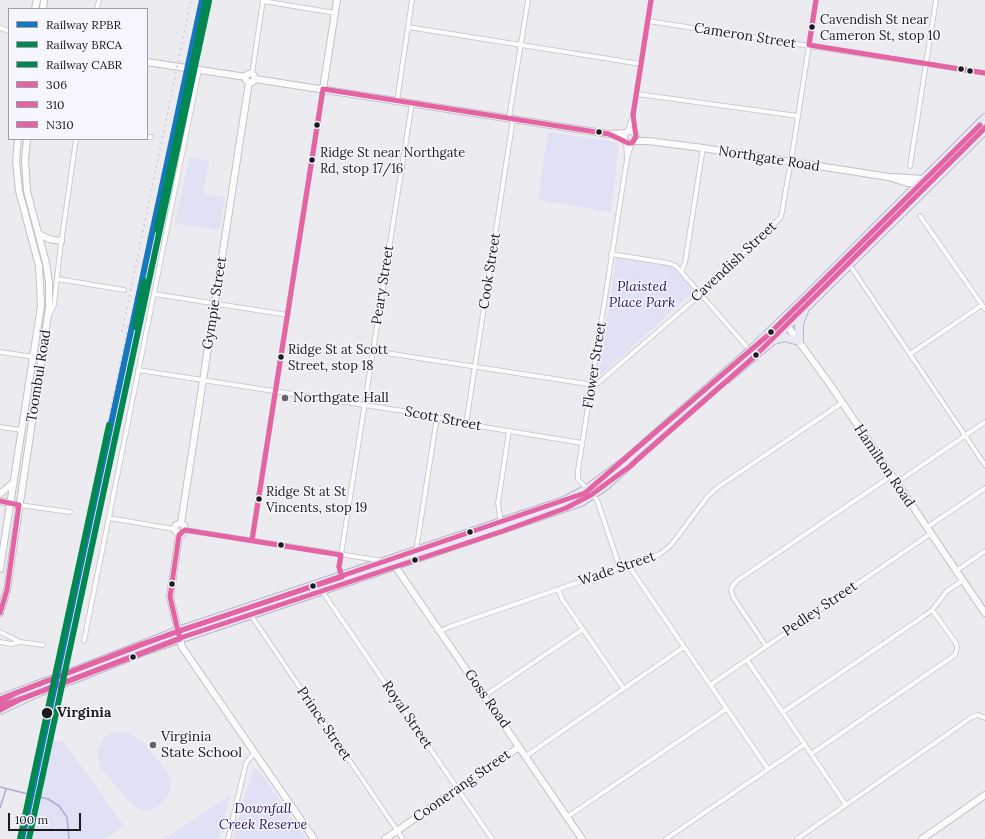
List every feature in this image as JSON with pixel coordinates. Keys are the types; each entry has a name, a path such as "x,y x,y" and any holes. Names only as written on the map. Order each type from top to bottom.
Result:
{"highway":[{"path":"391,563 416,552 501,524 590,492 785,322 921,181 985,118"},
{"path":"0,699 42,687 179,635 391,563 569,507 590,492 772,341 785,322 805,308 982,132"},
{"path":"772,341 785,337 799,341 799,324 805,308"},
{"path":"249,612 322,591 344,580"},
{"path":"0,710 42,687"}],"street":[{"path":"252,540 337,0"},
{"path":"397,101 412,0"},
{"name":"Cook Street","path":"466,424 528,0"},
{"name":"Flower Street","path":"620,568 597,500 578,476 651,0"},
{"name":"Cavendish Street","path":"592,384 598,383 701,294 779,220 783,212 816,0"},
{"path":"910,166 936,0"},
{"path":"263,1 335,13"},
{"name":"Gympie Street","path":"181,523 263,1"},
{"name":"Cameron Street","path":"648,21 985,73"},
{"path":"408,28 641,64"},
{"name":"Northgate Road","path":"148,62 511,118 648,141 703,148 889,177 907,183 921,181"},
{"path":"84,641 199,70"},
{"path":"637,94 798,116"},
{"name":"Peary Street","path":"344,580 339,567 412,103"},
{"name":"Flower Street","path":"630,137 633,115"},
{"path":"921,181 929,180 969,140 982,132"},
{"name":"Toombul Road","path":"0,569 1,550 14,482 40,311 41,286 37,257 19,192 16,161 18,140"},
{"name":"Toombul Road","path":"0,613 7,590 48,319 48,273 39,234 31,210 26,181 25,160 27,140"},
{"path":"48,319 54,305 61,241 76,140"},
{"path":"681,272 684,266 703,148"},
{"path":"920,216 985,310"},
{"path":"39,234 49,239 61,241"},
{"path":"612,254 670,264 681,272 746,346"},
{"path":"849,264 985,465"},
{"path":"58,279 124,290"},
{"path":"154,294 288,315"},
{"path":"910,354 982,305"},
{"name":"Hamilton Road","path":"785,322 842,403 985,614"},
{"path":"373,351 592,384"},
{"path":"0,352 42,358"},
{"name":"Scott Street","path":"138,370 364,405 466,424 582,443"},
{"name":"Wade Street","path":"440,632 449,627 664,552 708,496 718,487 842,403"},
{"path":"416,552 438,418"},
{"path":"896,483 985,422"},
{"path":"0,427 22,430"},
{"path":"501,524 498,503 509,431"},
{"path":"766,646 733,597 731,590 733,585 891,476"},
{"path":"0,494 14,482"},
{"path":"926,528 985,488"},
{"path":"0,501 70,512"},
{"path":"109,518 174,529 179,535 170,597 183,648 314,839"},
{"path":"174,529 176,525 181,523 184,525 186,530"},
{"path":"186,530 341,555 379,558 391,563"},
{"path":"179,535 184,533 186,530"},
{"name":"Pedley Street","path":"710,685 930,534"},
{"path":"956,571 985,551"},
{"name":"Goss Road","path":"391,563 582,839"},
{"path":"628,565 768,769"},
{"path":"783,712 932,610 944,594 962,581"},
{"path":"558,589 562,599 624,690"},
{"name":"Royal Street","path":"322,591 492,839"},
{"path":"811,754 956,655 956,643 932,610"},
{"name":"Prince Street","path":"249,612 403,839"},
{"path":"484,696 583,629"},
{"path":"0,632 20,642 43,645"},
{"path":"0,642 12,644 20,642"},
{"path":"526,756 684,648"},
{"path":"747,660 846,805"},
{"path":"567,817 726,709"},
{"path":"797,839 972,717 980,715 985,718"},
{"path":"666,839 804,744"},
{"name":"Coonerang Street","path":"385,839 519,747"},
{"path":"228,839 246,763 254,753"},
{"path":"922,839 985,795"}],"green space":[{"path":"548,132 617,142 619,144 611,212 538,200"},
{"path":"189,158 209,161 203,194 225,197 219,230 175,223"},
{"name":"Plaisted Place Park","path":"616,258 673,266 694,291 601,375 599,371"},
{"path":"120,731 130,733 142,741 168,773 171,784 168,796 159,806 150,811 143,811 133,806 100,767 97,752 102,740 110,733"},
{"path":"53,740 64,742 124,826 105,839 32,839"},
{"name":"Downfall Creek Reserve","path":"256,768 306,839 235,839 234,836 253,769"},
{"name":"Downfall Creek Reserve","path":"230,796 219,839 164,839"}],"waterway":[{"path":"0,787 48,799 59,806 67,817 69,839"},
{"path":"0,808 6,789"}],"railway":[{"path":"122,332 191,0"},
{"path":"129,333 150,229"},
{"path":"20,839 128,326"}],"rail line":[{"name":"RPBR","path":"22,839 202,0"},
{"name":"CABR","path":"157,230 206,1"},
{"name":"BRCA","path":"29,839 209,1"},
{"name":"CABR","path":"135,327 144,281"},
{"name":"CABR","path":"20,839 109,425"}],"transit line":[{"name":"306","path":"323,89 609,134 628,143 632,143 636,137 633,115 651,0"},
{"name":"306","path":"809,45 816,0"},
{"name":"306","path":"809,45 985,73"},
{"name":"306","path":"252,540 323,89"},
{"name":"N310","path":"0,702 16,693 139,645 585,493 767,336 980,125"},
{"name":"310","path":"2,706 180,638 503,531 566,508 591,495 629,467 754,357 985,128"},
{"name":"306","path":"0,501 19,505 7,590 0,613"},
{"name":"306","path":"185,530 341,555 339,567 342,577 178,631 170,597 179,535 185,530"},
{"name":"306","path":"0,699 178,631"},
{"name":"306","path":"0,710 19,700 180,639 178,631"}],"place":[{"name":"Cavendish St near Cameron St, stop 10","path":"812,27"},
{"name":"Ridge St near Northgate Rd, stop 17/16","path":"312,160"},
{"name":"Ridge St at Scott Street, stop 18","path":"281,357"},
{"name":"Northgate Hall","path":"285,398"},
{"name":"Ridge St at St Vincents, stop 19","path":"259,499"},
{"name":"Virginia","path":"47,713"},
{"name":"Virginia State School","path":"153,745"}]}
